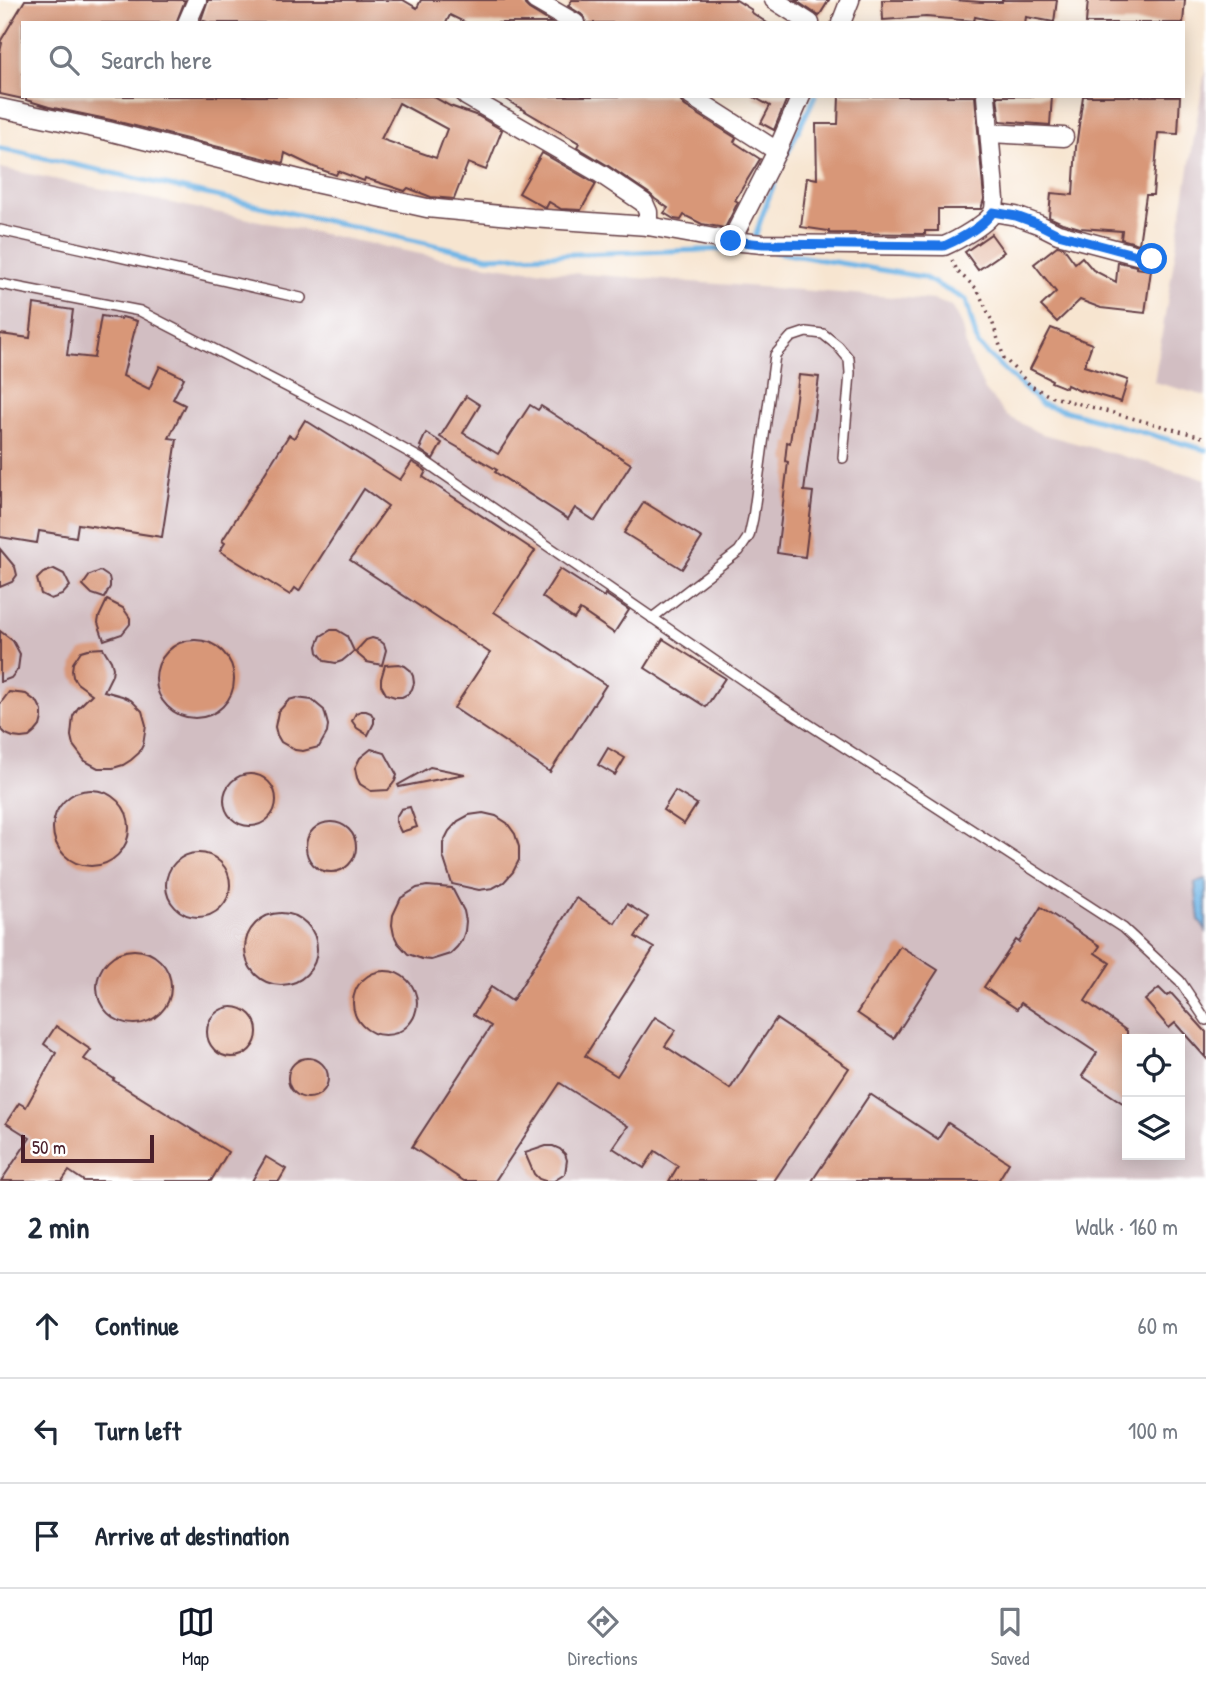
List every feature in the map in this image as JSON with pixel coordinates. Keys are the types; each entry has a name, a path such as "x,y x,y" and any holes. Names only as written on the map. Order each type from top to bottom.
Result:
{"street":[{"path":"188,21 197,0"},
{"path":"774,0 807,21"},
{"path":"842,21 850,0"},
{"path":"547,3 572,21"},
{"path":"469,98 601,174 644,203 648,212 648,226"},
{"path":"694,98 777,150"},
{"path":"748,243 777,150 800,98"},
{"path":"0,108 108,131 427,208 648,226 748,243 944,246 961,239 993,212 995,200 986,98"},
{"path":"990,133 1064,137"},
{"path":"993,212 1016,216 1058,234 1152,259"}],"lane":[{"path":"0,230 301,298"},
{"path":"0,284 140,311 423,460 776,703 1123,928 1181,981 1206,1020"},
{"path":"652,618 738,551 749,536 775,355 791,337 806,331 823,334 849,359 843,458"}],"path":[{"path":"944,246 958,272 977,289 992,321 1004,358 1031,386 1050,396 1206,438"}],"shaded area":[{"path":"1206,65 1206,396 1154,382"},
{"path":"0,168 440,258 517,269 934,300 951,306 961,324 968,354 985,390 1007,416 1039,433 1206,479 1206,879 1195,883 1199,920 1206,931 1206,1181 0,1181"}],"water":[{"path":"1206,879 1206,931 1199,920 1195,883"}],"building":[{"path":"25,0 185,0 177,21 21,21 23,99 0,94 0,42"},
{"path":"208,0 403,0 417,8 421,0 524,0 529,9 549,21 462,21 450,15 447,21 201,20"},
{"path":"572,0 736,0 764,21 586,21 581,14 568,6"},
{"path":"795,0 829,0 819,16"},
{"path":"882,0 1057,0 1054,21 1026,17 1025,21 995,21 975,17 974,21 926,17 883,20"},
{"path":"1088,0 1185,0 1183,21 1086,21"},
{"path":"26,98 436,98 478,116 502,130 486,170 468,163 454,199 431,197 408,188 405,191 365,178 364,181 338,171 336,175 285,153 283,163 49,107","holes":["399,103 447,129 436,158 381,139"]},
{"path":"503,98 680,98 685,106 736,138 734,142 760,159 735,200 738,202 725,228 702,224 684,215 681,220 674,219 664,213 668,208 577,147 579,143"},
{"path":"756,98 787,98 774,130 761,123 770,106"},
{"path":"839,98 975,98 984,199 981,209 938,209 938,231 925,231 925,234 829,233 801,227 807,177 817,179 816,124 838,124"},
{"path":"997,98 1052,98 1050,125 1000,121"},
{"path":"1083,98 1180,98 1178,134 1158,133 1153,195 1146,195 1139,244 1121,239 1122,231 1080,228 1049,217 1051,193 1073,195"},
{"path":"542,153 596,184 581,210 561,209 549,202 546,208 519,193"},
{"path":"991,234 1004,252 978,270 965,252"},
{"path":"1057,246 1063,247 1075,263 1082,257 1093,270 1116,282 1118,262 1151,270 1145,313 1101,308 1080,300 1057,322 1041,306 1056,292 1034,264"},
{"path":"34,304 73,310 67,355 94,358 101,316 122,317 137,321 123,376 149,389 160,366 184,378 173,399 185,405 169,438 177,439 162,537 78,524 76,537 39,531 37,543 0,537 0,334 30,338"},
{"path":"1051,328 1092,344 1084,366 1128,380 1121,402 1067,385 1066,388 1030,369"},
{"path":"799,375 819,377 804,491 813,492 805,557 777,553 788,462 785,461 787,442 790,443"},
{"path":"466,396 480,405 463,433 498,454 530,405 538,410 541,406 631,464 595,521 575,508 568,519 495,472 497,470 440,437"},
{"path":"305,420 400,480 412,462 426,471 423,477 535,551 494,612 606,685 550,772 454,708 490,653 350,560 388,506 364,489 299,591 295,588 290,595 220,551 225,543 222,541 289,435 294,438"},
{"path":"426,433 442,443 433,459 420,450"},
{"path":"644,502 702,538 682,569 624,533"},
{"path":"0,549 15,567 17,575 12,582 0,587"},
{"path":"54,569 64,574 70,586 62,595 51,599 41,594 37,579 43,573"},
{"path":"560,569 629,610 614,633 580,610 574,619 542,597"},
{"path":"100,571 109,577 110,582 104,598 92,594 83,585 90,575"},
{"path":"107,600 123,608 130,618 130,624 122,634 104,640 98,623"},
{"path":"331,630 337,630 347,636 354,651 336,663 325,661 317,646 321,636"},
{"path":"0,631 13,641 20,654 18,669 11,678 0,682"},
{"path":"372,638 384,644 386,650 382,665 367,662 355,652 366,640"},
{"path":"663,639 725,678 706,707 645,668"},
{"path":"195,640 210,643 227,657 234,679 231,694 217,711 195,718 180,715 163,701 156,679 159,664 173,647"},
{"path":"103,648 113,668 104,691 131,700 142,711 146,725 139,753 123,765 113,768 98,768 85,761 73,745 71,736 73,716 92,694 73,677 73,663 81,651"},
{"path":"399,664 410,670 414,683 408,694 395,697 386,694 381,679 385,665"},
{"path":"9,692 26,694 38,703 42,711 40,726 29,737 13,737 0,728 0,704"},
{"path":"289,700 312,700 324,710 327,733 319,747 295,750 281,742 277,735 275,727 278,712"},
{"path":"356,713 371,713 374,718 368,735 352,721"},
{"path":"608,748 625,758 615,775 598,765"},
{"path":"371,749 385,753 397,775 388,790 371,791 360,784 357,778 355,768 360,758"},
{"path":"430,767 465,774 399,787 398,785"},
{"path":"250,774 260,776 268,782 274,790 274,810 268,818 260,824 250,826 240,824 232,818 226,810 224,800 226,790 232,782 240,776"},
{"path":"84,790 98,790 112,796 123,807 129,828 126,843 118,855 98,866 84,866 70,860 59,849 53,835 53,821 59,807 70,796"},
{"path":"675,791 697,804 684,824 663,810"},
{"path":"410,807 417,827 401,832 396,817 401,809"},
{"path":"483,813 496,816 507,823 515,834 519,860 504,882 493,888 479,890 452,884 443,856 443,843 458,821 469,815"},
{"path":"331,822 349,829 356,847 349,865 331,872 313,865 306,847 313,829"},
{"path":"198,853 210,855 221,862 228,873 228,897 221,908 210,915 198,917 186,915 175,908 168,897 166,885 168,873 175,862 186,855"},
{"path":"417,888 452,888 466,921 462,940 457,947 450,954 431,960 408,954 398,943 392,925 393,915 401,898"},
{"path":"576,898 615,923 627,904 648,917 635,937 654,948 585,1056 617,1076 655,1017 676,1030 665,1046 730,1089 776,1019 849,1068 774,1181 669,1181 678,1166 655,1151 644,1168 613,1148 628,1126 560,1083 495,1181 464,1181 412,1147 491,1026 473,1015 491,987 512,1001"},
{"path":"1041,907 1100,946 1095,953 1110,963 1085,1001 1127,1031 1127,1034 1122,1034 1122,1103 1082,1076 1097,1053 1021,1003 1017,1009 984,987 1016,940 1019,942"},
{"path":"281,913 301,919 311,929 317,949 311,969 301,979 281,985 261,979 251,969 245,949 251,929 261,919"},
{"path":"900,946 938,970 894,1038 857,1013"},
{"path":"134,950 148,953 160,961 168,973 171,987 168,1001 160,1013 148,1021 134,1024 120,1021 108,1013 100,1001 97,987 100,973 108,961 120,953"},
{"path":"385,971 403,977 411,985 417,1003 411,1021 403,1029 385,1035 367,1029 359,1021 353,1003 359,985 367,977"},
{"path":"1159,988 1167,996 1171,993 1206,1032 1206,1058 1175,1023 1169,1028 1145,1000"},
{"path":"232,1007 250,1014 257,1032 250,1050 232,1057 214,1050 207,1032 214,1014"},
{"path":"56,1026 91,1050 84,1059 228,1152 211,1181 84,1181 69,1171 62,1181 1,1181 30,1138 6,1123 19,1103 26,1107 56,1053 44,1044"},
{"path":"308,1058 322,1064 328,1078 322,1092 308,1098 294,1092 288,1078 294,1064"},
{"path":"870,1094 938,1139 948,1123 1009,1163 998,1181 812,1181"},
{"path":"546,1146 560,1149 567,1160 565,1174 554,1181 539,1179 525,1153"},
{"path":"266,1157 286,1169 279,1181 252,1181"}],"waterway":[{"path":"755,238 774,184 814,98"},
{"path":"0,148 488,257 730,249"},
{"path":"775,252 923,277 966,300 978,345 1041,404 1206,450"}],"route":[{"path":"731,241 763,244 944,246 961,239 993,212 1016,216 1058,234 1152,259"}]}
